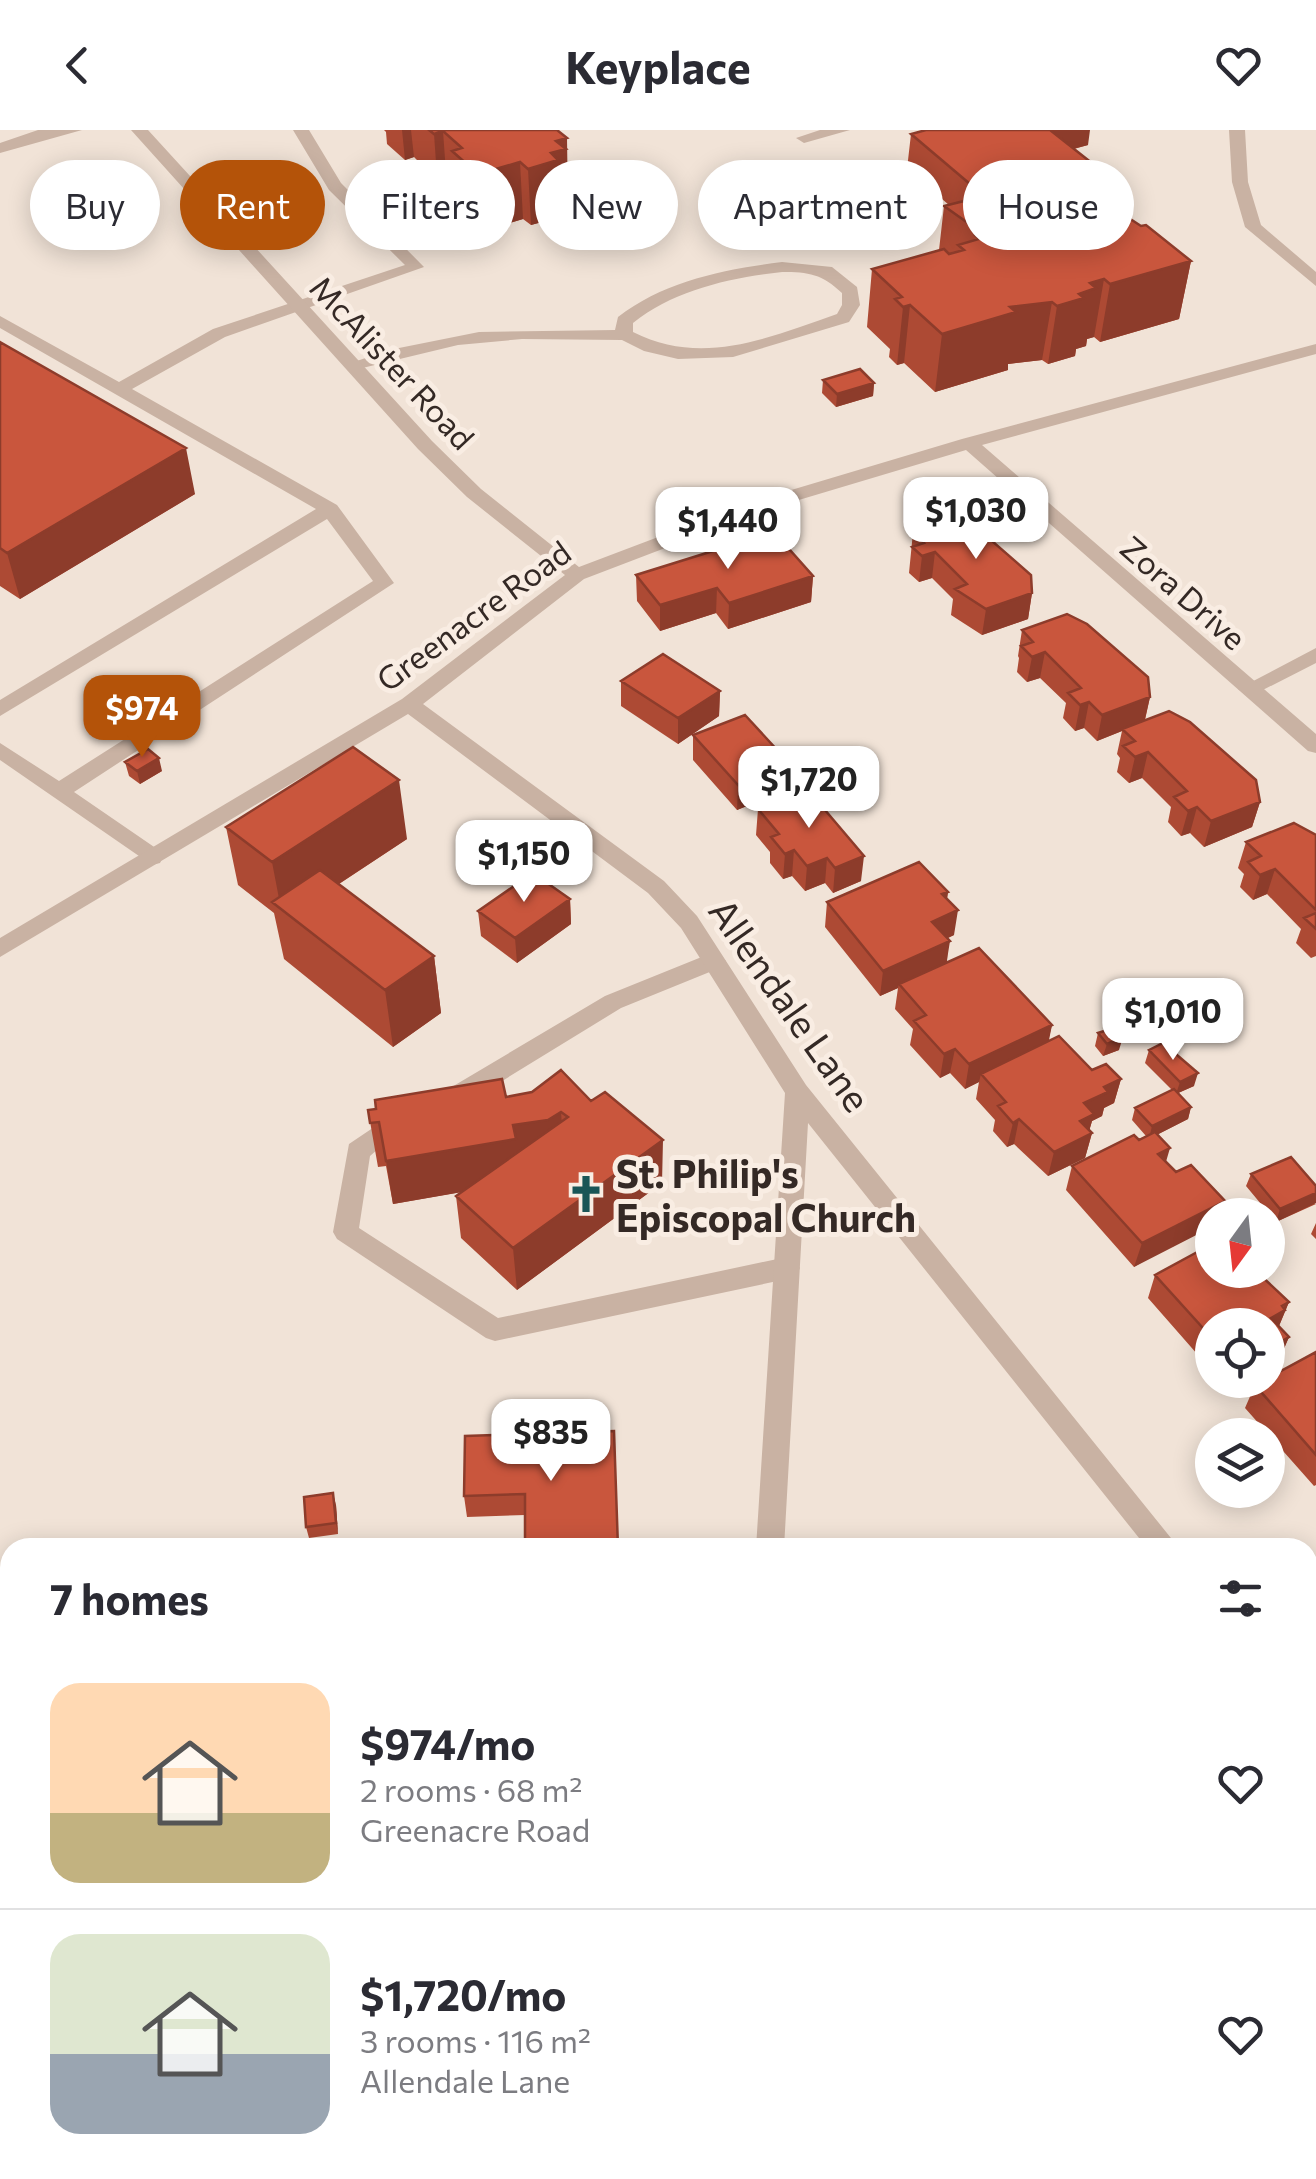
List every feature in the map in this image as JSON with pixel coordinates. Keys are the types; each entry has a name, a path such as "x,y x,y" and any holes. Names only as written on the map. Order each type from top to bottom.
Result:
{"street":[{"path":"0,148 44,133 74,130"},
{"name":"McAlister Road","path":"138,130 474,493 577,575"},
{"path":"119,389 219,333 416,267 324,170 308,150 301,130"},
{"path":"804,138 842,130"},
{"path":"1237,130 1240,182 1254,227 1316,282"},
{"path":"354,365 456,338 624,334 644,348 680,358 717,356 843,318 851,305 850,292 826,271 782,265 651,300 624,321 624,334"},
{"path":"0,321 330,509 384,583 58,792"},
{"name":"Greenacre Road","path":"0,949 409,704 577,575 755,507 969,443 1316,350"},
{"name":"Zora Drive","path":"969,443 1316,746"},
{"path":"0,709 330,509"},
{"path":"1248,688 1316,656"},
{"name":"Allendale Lane","path":"409,704 656,887 690,922 796,1092 1156,1538"},
{"path":"0,750 152,858"},
{"path":"714,961 613,1002 460,1095 390,1124 358,1151 346,1232 494,1330 787,1268"},
{"path":"771,1538 796,1092"}],"building":[{"path":"429,130 557,130 567,138 556,141 566,149 551,153 558,160 535,160 535,167 528,169 515,160 462,160 452,151 462,148 443,131 434,134"},
{"path":"926,130 1050,130 1088,160 963,160 963,178 911,134"},
{"path":"963,201 963,220 944,206"},
{"path":"1134,221 1146,225 1191,261 1110,284 1104,279 1090,283 1096,288 1079,294 1084,298 1057,306 1052,302 1010,307 1016,312 942,334 910,305 903,307 895,299 902,297 872,269 944,249 949,254 964,250 1134,250"},
{"path":"0,342 186,448 7,553 0,548"},
{"path":"860,369 874,383 837,394 823,380"},
{"path":"958,517 976,527 1031,575 1032,593 986,609 955,589 967,584 935,552 922,556 912,547 924,543 913,532"},
{"path":"774,532 813,576 729,603 717,588 660,605 636,575"},
{"path":"1067,614 1087,624 1148,677 1150,697 1102,715 1089,702 1080,705 1068,693 1081,688 1045,652 1032,657 1021,646 1033,642 1022,630"},
{"path":"663,654 720,691 678,718 621,681"},
{"path":"1169,711 1190,722 1256,780 1260,802 1211,821 1197,807 1188,811 1174,797 1187,791 1148,752 1135,757 1123,746 1135,741 1122,729"},
{"path":"745,715 790,764 738,785 693,735"},
{"path":"353,747 399,780 272,862 226,827"},
{"path":"148,749 159,758 137,771 125,762"},
{"path":"808,790 864,856 835,868 827,858 807,866 794,850 785,854 771,837 779,834 758,809"},
{"path":"1294,823 1316,835 1316,910 1275,869 1260,875 1248,862 1261,856 1246,842"},
{"path":"919,862 948,892 942,894 958,910 932,922 950,941 883,971 827,902"},
{"path":"320,870 434,956 385,990 272,902"},
{"path":"533,873 570,899 515,938 478,911"},
{"path":"1316,913 1316,929 1304,918"},
{"path":"979,948 1052,1025 969,1064 955,1049 944,1054 914,1021 926,1015 899,984"},
{"path":"1114,1028 1123,1037 1107,1044 1098,1033"},
{"path":"1059,1036 1092,1070 1106,1064 1121,1079 1104,1087 1108,1092 1084,1103 1094,1114 1080,1121 1092,1133 1054,1152 1019,1119 1013,1123 998,1106 1006,1102 981,1074"},
{"path":"1163,1043 1198,1073 1180,1082 1149,1050"},
{"path":"561,1070 591,1101 605,1092 663,1140 513,1248 456,1196 568,1117 561,1112 548,1120 513,1125 516,1139 386,1161 379,1122 370,1123 368,1110 376,1109 375,1100 502,1079 506,1097 532,1092"},
{"path":"1174,1089 1191,1107 1152,1126 1135,1108"},
{"path":"1155,1132 1170,1148 1158,1154 1176,1172 1191,1165 1222,1198 1195,1198 1195,1216 1142,1243 1072,1166 1134,1135 1139,1140"},
{"path":"1291,1157 1316,1186 1316,1193 1285,1207 1285,1198 1271,1198 1251,1174"},
{"path":"1195,1253 1195,1288 1274,1288 1289,1302 1284,1308 1195,1308 1195,1319 1155,1275"},
{"path":"1316,1352 1316,1455 1266,1398 1285,1398 1285,1369"},
{"path":"614,1431 618,1538 525,1538 525,1494 464,1496 465,1436"},
{"path":"333,1493 336,1523 306,1527 304,1497"}],"place":[{"name":"St. Philip's Episcopal Church","path":"586,1194"}]}
